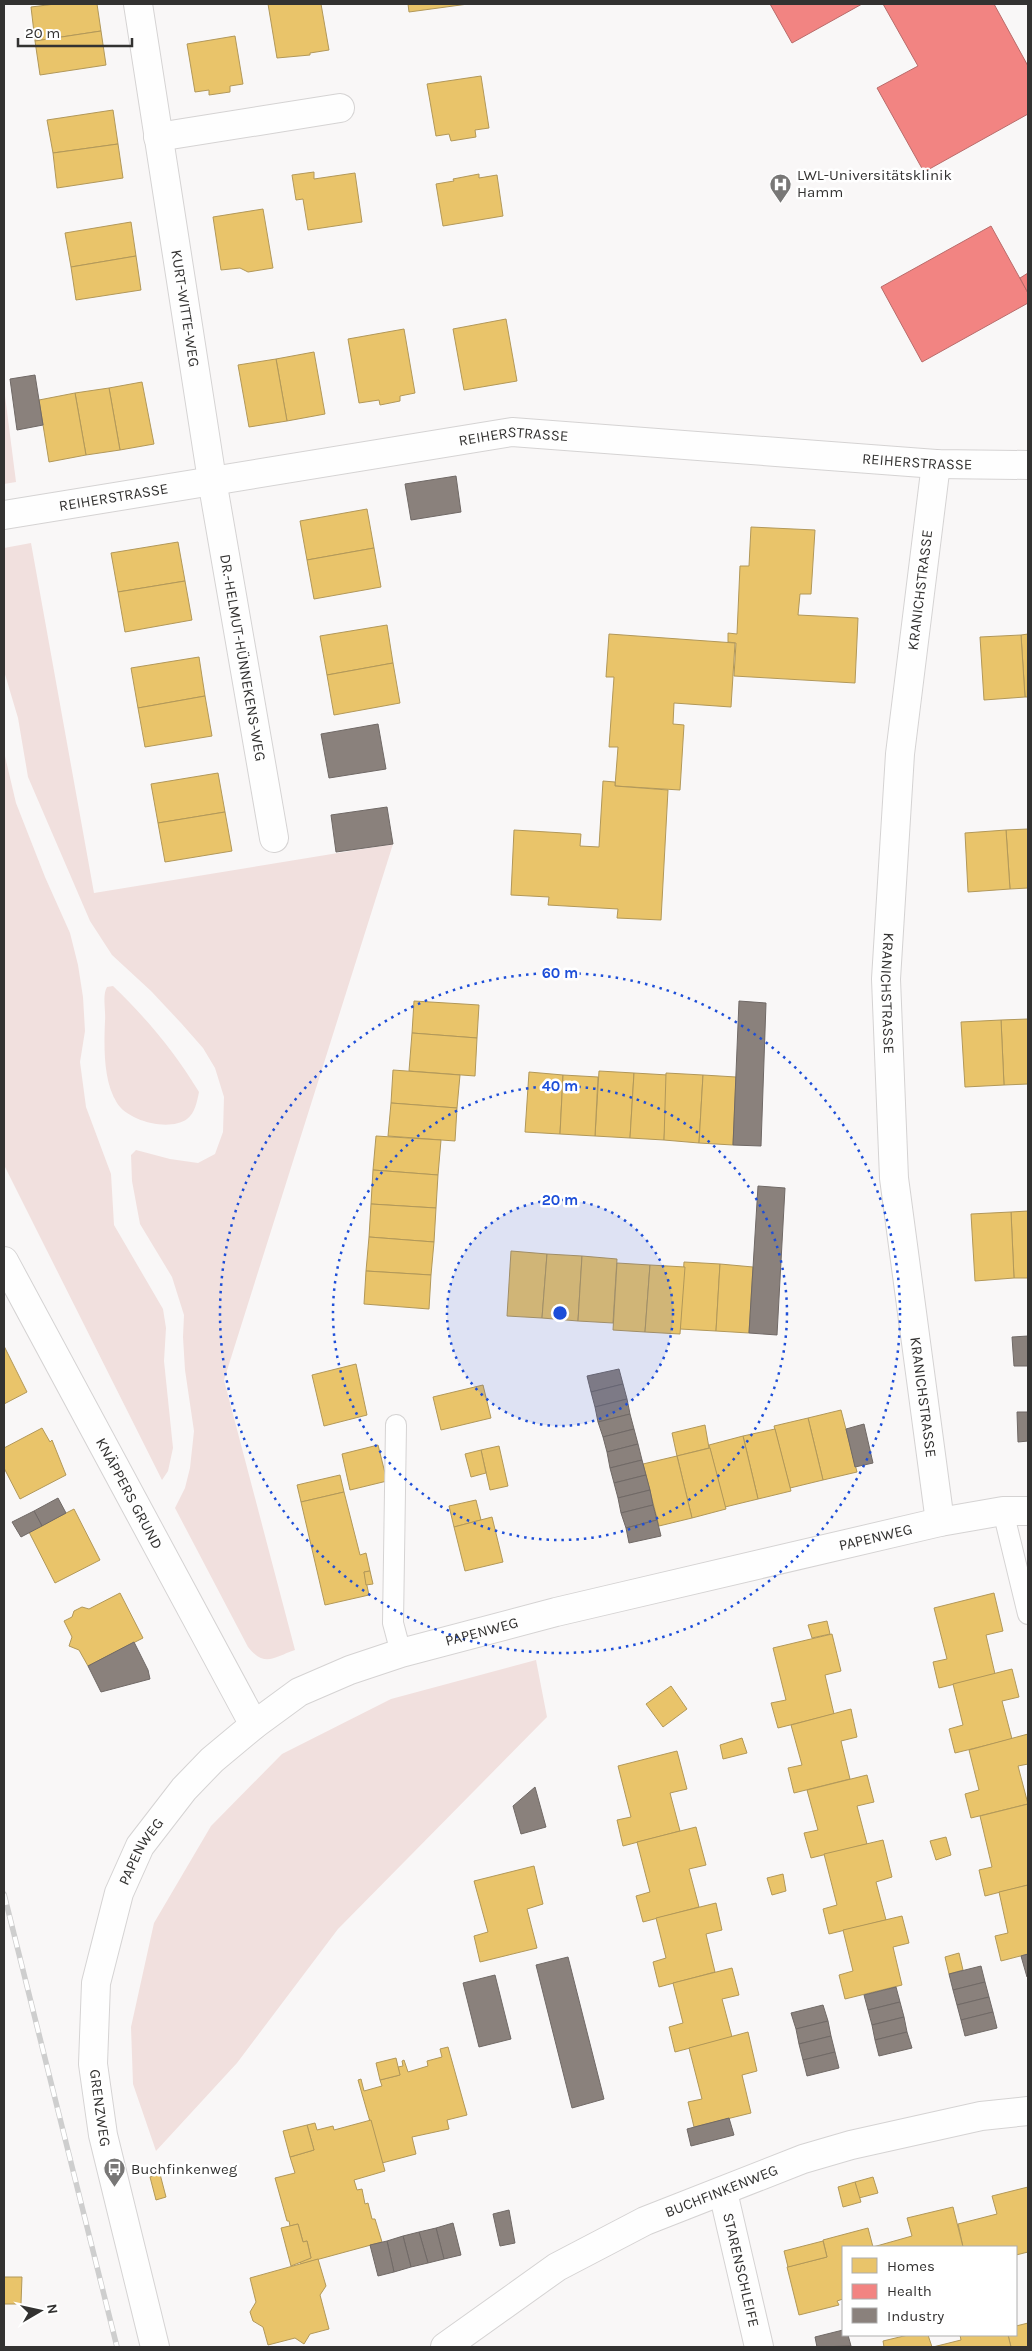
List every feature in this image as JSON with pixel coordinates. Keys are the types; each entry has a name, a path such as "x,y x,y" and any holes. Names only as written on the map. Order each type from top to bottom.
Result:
{"street":[{"name":"KURT-WITTE-WEG","path":"138,4 212,480"},
{"path":"158,137 340,108"},
{"name":"REIHERSTRASSE","path":"4,515 512,432 936,464 1028,465"},
{"name":"KRANICHSTRASSE","path":"936,464 900,754 886,979 894,1178 940,1522"},
{"name":"DR.-HELMUT-HÜNNEKENS-WEG","path":"212,480 274,838"},
{"name":"KNÄPPERS GRUND","path":"4,1261 254,1725"},
{"name":"PAPENWEG","path":"96,1983 119,1894 140,1846 184,1789 212,1760 254,1725 300,1692 350,1670 401,1653 556,1612 940,1522 1016,1511"},
{"name":"GRENZWEG","path":"96,1983 93,2064 102,2135 154,2347"},
{"name":"BUCHFINKENWEG","path":"444,2347 557,2267 645,2221 803,2159 851,2145 981,2116 1028,2112"},
{"name":"STARENSCHLEIFE","path":"723,2192 758,2347"}],"lane":[{"path":"396,1425 393,1623 401,1653"},
{"path":"1016,1511 1028,1614"}],"shaded area":[{"path":"4,388 16,482 4,484"},
{"path":"31,543 94,893 393,844 224,1380 295,1650 275,1658 265,1659 260,1657 248,1647 175,1508 185,1488 190,1468 194,1431 185,1370 184,1315 172,1277 140,1224 132,1181 131,1155 136,1150 170,1159 198,1163 215,1154 223,1132 224,1097 215,1068 203,1048 151,991 112,955 90,921 28,777 18,718 4,671 4,548"},
{"path":"4,752 16,803 45,877 70,933 78,965 83,997 85,1031 80,1062 86,1107 111,1174 114,1225 163,1309 166,1328 164,1361 173,1448 168,1471 162,1480 4,1165"},
{"path":"113,986 160,1036 199,1092 194,1110 187,1119 170,1125 149,1123 130,1115 117,1103 109,1084 105,1052 105,994 107,987"},
{"path":"536,1660 547,1717 338,1929 237,2063 156,2151 133,2084 131,2027 154,1923 211,1826 282,1754 391,1699"}],"building: Homes":[{"path":"55,4 97,4 101,31 35,41 31,7"},
{"path":"268,4 321,4 329,50 310,53 310,55 277,58"},
{"path":"408,4 468,4 409,12"},
{"path":"101,31 106,65 40,75 35,41"},
{"path":"235,36 243,84 230,86 230,92 209,95 209,90 195,92 187,44"},
{"path":"481,76 489,128 475,130 476,137 451,141 449,134 436,136 427,84"},
{"path":"113,110 118,144 53,153 47,120"},
{"path":"118,144 123,178 57,188 53,153"},
{"path":"314,172 314,179 355,173 362,222 308,230 303,199 296,200 292,175"},
{"path":"479,174 479,178 497,175 503,216 443,226 436,184"},
{"path":"263,209 273,268 248,272 240,268 221,270 213,217"},
{"path":"131,222 136,256 71,267 65,233"},
{"path":"136,256 141,290 76,300 71,267"},
{"path":"506,319 517,381 464,390 453,329"},
{"path":"404,329 415,393 400,396 400,401 380,405 379,400 359,403 348,339"},
{"path":"314,352 325,414 287,421 276,359"},
{"path":"276,359 287,421 249,427 238,365"},
{"path":"142,382 154,444 120,450 109,388"},
{"path":"109,388 120,450 86,455 75,393"},
{"path":"75,393 86,455 49,462 39,400"},
{"path":"367,509 374,548 307,560 300,521"},
{"path":"751,527 815,530 811,594 800,594 798,615 858,618 855,683 734,676 736,643 728,642 728,633 737,634 740,566 749,566"},
{"path":"178,542 185,581 118,592 111,553"},
{"path":"374,548 381,587 314,599 307,560"},
{"path":"185,581 192,620 125,632 118,592"},
{"path":"387,625 393,663 327,675 320,636"},
{"path":"609,634 735,643 731,707 674,703 673,724 684,725 680,790 615,786 618,747 609,747 614,677 606,677"},
{"path":"1028,634 1028,697 1025,697 1021,635"},
{"path":"1021,635 1025,697 984,700 980,637"},
{"path":"199,657 205,696 138,708 131,668"},
{"path":"393,663 400,703 334,715 327,675"},
{"path":"205,696 212,736 145,747 138,708"},
{"path":"218,773 225,812 158,823 151,784"},
{"path":"603,781 615,782 615,786 668,790 661,920 617,918 618,909 548,905 549,897 511,895 514,830 581,834 580,846 599,847"},
{"path":"225,812 232,851 165,862 158,823"},
{"path":"1028,829 1028,888 1010,889 1006,830"},
{"path":"1006,830 1010,889 968,892 965,833"},
{"path":"414,1001 479,1005 477,1038 412,1033"},
{"path":"1028,1019 1028,1084 1004,1085 1001,1020"},
{"path":"1001,1020 1004,1085 965,1087 961,1022"},
{"path":"412,1033 477,1038 475,1076 409,1071"},
{"path":"393,1070 460,1075 457,1108 391,1103"},
{"path":"599,1071 634,1073 630,1138 595,1136"},
{"path":"529,1072 563,1075 560,1134 525,1132"},
{"path":"634,1073 668,1075 664,1140 630,1138"},
{"path":"666,1073 703,1075 699,1143 664,1140"},
{"path":"563,1075 598,1077 595,1136 560,1134"},
{"path":"703,1075 736,1077 733,1145 699,1143"},
{"path":"391,1103 457,1108 455,1141 388,1136"},
{"path":"376,1136 441,1140 438,1175 373,1170"},
{"path":"373,1170 438,1175 436,1208 371,1204"},
{"path":"371,1204 436,1208 434,1242 369,1237"},
{"path":"1028,1211 1028,1278 1014,1278 1011,1212"},
{"path":"1011,1212 1014,1278 975,1281 971,1214"},
{"path":"369,1237 434,1242 431,1275 366,1271"},
{"path":"511,1251 547,1254 542,1318 507,1316"},
{"path":"547,1254 582,1256 578,1321 542,1318"},
{"path":"582,1256 617,1259 613,1323 578,1321"},
{"path":"684,1262 720,1264 716,1331 680,1329"},
{"path":"617,1263 650,1265 645,1332 613,1330"},
{"path":"720,1264 753,1267 749,1333 716,1331"},
{"path":"650,1265 685,1267 680,1334 645,1332"},
{"path":"366,1271 431,1275 429,1309 364,1304"},
{"path":"4,1346 27,1392 4,1404"},
{"path":"356,1364 367,1415 324,1426 312,1375"},
{"path":"483,1385 491,1418 441,1430 433,1397"},
{"path":"841,1410 857,1472 823,1480 808,1418"},
{"path":"808,1418 823,1480 790,1488 774,1426"},
{"path":"705,1425 709,1448 677,1456 672,1433"},
{"path":"42,1428 50,1442 52,1440 66,1475 20,1499 4,1468 4,1448"},
{"path":"775,1429 791,1491 758,1499 743,1436"},
{"path":"743,1436 758,1499 725,1507 709,1445"},
{"path":"378,1445 387,1481 350,1490 342,1454"},
{"path":"499,1446 508,1486 490,1490 481,1450"},
{"path":"710,1448 726,1509 692,1518 677,1456"},
{"path":"481,1450 486,1473 471,1477 465,1454"},
{"path":"677,1456 692,1518 659,1526 643,1464"},
{"path":"340,1475 344,1492 301,1502 297,1485"},
{"path":"344,1492 360,1555 366,1553 370,1571 364,1572 369,1595 325,1605 301,1502"},
{"path":"476,1500 481,1520 454,1527 449,1506"},
{"path":"74,1509 100,1560 55,1583 29,1532"},
{"path":"492,1517 503,1562 465,1571 454,1527"},
{"path":"370,1571 373,1584 366,1585 364,1572"},
{"path":"120,1593 143,1638 88,1666 79,1650 69,1646 72,1637 64,1621 72,1617 74,1611 82,1607 89,1609"},
{"path":"994,1593 1003,1631 986,1635 995,1674 939,1688 933,1662 947,1659 934,1608"},
{"path":"827,1621 830,1634 812,1638 808,1625"},
{"path":"832,1634 841,1671 825,1675 834,1714 778,1728 771,1703 786,1700 773,1648"},
{"path":"1012,1669 1019,1697 1002,1701 1012,1739 955,1753 949,1729 963,1725 953,1684"},
{"path":"671,1686 687,1709 663,1727 646,1704"},
{"path":"851,1709 857,1737 841,1741 850,1779 794,1793 788,1768 802,1765 791,1725"},
{"path":"1028,1734 1028,1764 1018,1766 1028,1804 971,1818 965,1794 979,1790 969,1750"},
{"path":"742,1738 747,1753 723,1759 720,1745"},
{"path":"677,1751 687,1789 670,1793 680,1831 623,1846 617,1820 631,1817 618,1766"},
{"path":"867,1775 874,1802 857,1806 867,1844 811,1858 804,1833 818,1830 807,1790"},
{"path":"1028,1804 1028,1885 985,1896 979,1870 992,1867 980,1816"},
{"path":"696,1827 706,1865 689,1869 699,1907 643,1922 636,1896 650,1892 637,1842"},
{"path":"946,1837 951,1855 936,1860 930,1841"},
{"path":"883,1840 892,1877 876,1882 886,1920 829,1934 823,1909 837,1905 824,1854"},
{"path":"534,1866 543,1904 527,1909 537,1948 480,1962 474,1936 488,1932 474,1881"},
{"path":"783,1874 786,1891 772,1895 767,1878"},
{"path":"1028,1885 1028,1954 1001,1961 995,1936 1008,1933 999,1892"},
{"path":"716,1903 722,1930 706,1934 715,1972 659,1987 653,1962 666,1958 656,1918"},
{"path":"902,1916 909,1943 893,1947 902,1985 845,1999 839,1975 853,1971 843,1930"},
{"path":"959,1953 963,1970 949,1974 945,1957"},
{"path":"732,1968 739,1995 722,1999 732,2037 675,2052 669,2027 683,2023 673,1983"},
{"path":"748,2032 757,2071 742,2075 751,2113 694,2127 688,2102 702,2099 689,2048"},
{"path":"448,2047 467,2115 447,2120 449,2129 412,2137 416,2154 382,2163 358,2080 361,2079 364,2091 382,2086 380,2080 400,2075 398,2067 403,2066 402,2061 404,2060 408,2072 428,2066 427,2061 442,2057 440,2049"},
{"path":"396,2058 400,2075 380,2080 376,2063"},
{"path":"371,2120 385,2171 354,2180 357,2190 362,2189 365,2204 368,2203 372,2219 375,2219 382,2242 301,2264 300,2261 311,2258 307,2241 303,2242 298,2224 290,2226 289,2221 287,2221 275,2178 295,2173 290,2157 314,2150 307,2125 315,2123 317,2130 333,2126 334,2130"},
{"path":"307,2125 314,2150 290,2157 283,2131"},
{"path":"160,2174 166,2197 156,2200 150,2177"},
{"path":"873,2177 878,2193 859,2198 855,2182"},
{"path":"855,2182 861,2202 843,2207 838,2187"},
{"path":"1028,2187 1028,2252 1017,2255 1017,2246 963,2246 958,2224 997,2214 992,2196"},
{"path":"953,2207 963,2246 877,2246 912,2236 907,2218"},
{"path":"298,2224 303,2242 307,2241 311,2258 291,2266 281,2228"},
{"path":"868,2228 873,2246 842,2246 842,2299 837,2301 839,2305 799,2315 787,2267 827,2257 823,2240"},
{"path":"823,2241 827,2257 788,2267 784,2251"},
{"path":"318,2259 326,2286 320,2295 329,2329 310,2334 304,2344 295,2338 268,2345 263,2327 253,2321 250,2312 256,2302 250,2278"},
{"path":"4,2277 22,2277 21,2304 4,2304"},
{"path":"1028,2323 1028,2347 1011,2347 1008,2336 1017,2336 1017,2326"},
{"path":"904,2336 928,2336 932,2347 884,2347 883,2341"},
{"path":"960,2336 1008,2336 1011,2347 933,2347 961,2340"}],"building: Health":[{"path":"770,4 862,4 792,43"},
{"path":"883,4 994,4 1028,66 1028,114 924,172 877,88 918,66"},
{"path":"991,226 1028,293 1028,303 922,362 881,287"},
{"path":"1028,273 1028,293 1020,278"}],"building: Industry":[{"path":"35,375 43,425 17,430 10,379"},
{"path":"456,476 461,512 411,520 405,484"},
{"path":"378,724 386,769 329,778 321,734"},
{"path":"387,807 393,844 336,852 331,815"},
{"path":"739,1001 766,1003 761,1146 733,1145"},
{"path":"758,1186 785,1188 777,1335 749,1333"},
{"path":"1028,1336 1028,1366 1014,1366 1012,1337"},
{"path":"619,1369 623,1384 591,1392 587,1376"},
{"path":"623,1384 627,1399 595,1407 591,1392"},
{"path":"627,1399 630,1414 598,1422 595,1407"},
{"path":"1017,1412 1028,1412 1028,1441 1018,1442"},
{"path":"630,1414 634,1429 603,1437 598,1422"},
{"path":"864,1424 873,1463 855,1467 846,1429"},
{"path":"634,1429 638,1444 607,1452 603,1437"},
{"path":"638,1444 642,1460 610,1468 607,1452"},
{"path":"642,1460 646,1475 614,1483 610,1468"},
{"path":"646,1475 650,1490 618,1498 614,1483"},
{"path":"650,1490 653,1505 621,1513 618,1498"},
{"path":"58,1498 66,1513 42,1526 34,1511"},
{"path":"653,1505 657,1520 626,1528 621,1513"},
{"path":"34,1511 42,1526 21,1537 12,1522"},
{"path":"657,1520 661,1536 629,1543 626,1528"},
{"path":"134,1642 148,1670 150,1679 101,1692 88,1666"},
{"path":"535,1787 546,1827 521,1834 513,1806"},
{"path":"1028,1954 1028,1976 1027,1977 1021,1956"},
{"path":"568,1957 604,2099 572,2108 536,1965"},
{"path":"981,1966 985,1982 953,1990 949,1974"},
{"path":"495,1975 511,2039 479,2047 463,1983"},
{"path":"985,1982 989,1997 957,2005 953,1990"},
{"path":"896,1987 900,2002 868,2010 864,1995"},
{"path":"989,1997 993,2012 961,2020 957,2005"},
{"path":"900,2002 904,2017 872,2025 868,2010"},
{"path":"823,2005 828,2021 796,2029 791,2013"},
{"path":"993,2012 997,2028 965,2036 961,2020"},
{"path":"904,2017 907,2032 875,2040 872,2025"},
{"path":"828,2021 831,2036 799,2044 796,2029"},
{"path":"907,2032 912,2048 879,2056 875,2040"},
{"path":"831,2036 835,2052 803,2060 799,2044"},
{"path":"835,2052 839,2068 807,2076 803,2060"},
{"path":"729,2118 734,2135 691,2146 687,2129"},
{"path":"509,2210 515,2243 500,2246 493,2214"},
{"path":"453,2223 461,2255 444,2259 436,2228"},
{"path":"436,2228 444,2259 428,2263 419,2232"},
{"path":"419,2232 428,2263 411,2267 403,2236"},
{"path":"403,2236 411,2267 394,2272 387,2241"},
{"path":"387,2241 394,2272 378,2276 370,2245"},
{"path":"842,2330 842,2336 848,2336 851,2346 817,2347 815,2337"}],"railway":[{"path":"4,1894 117,2347"}],"place":[{"name":"LWL-Universitätsklinik Hamm","path":"781,203"},
{"name":"Buchfinkenweg","path":"115,2188"}]}
